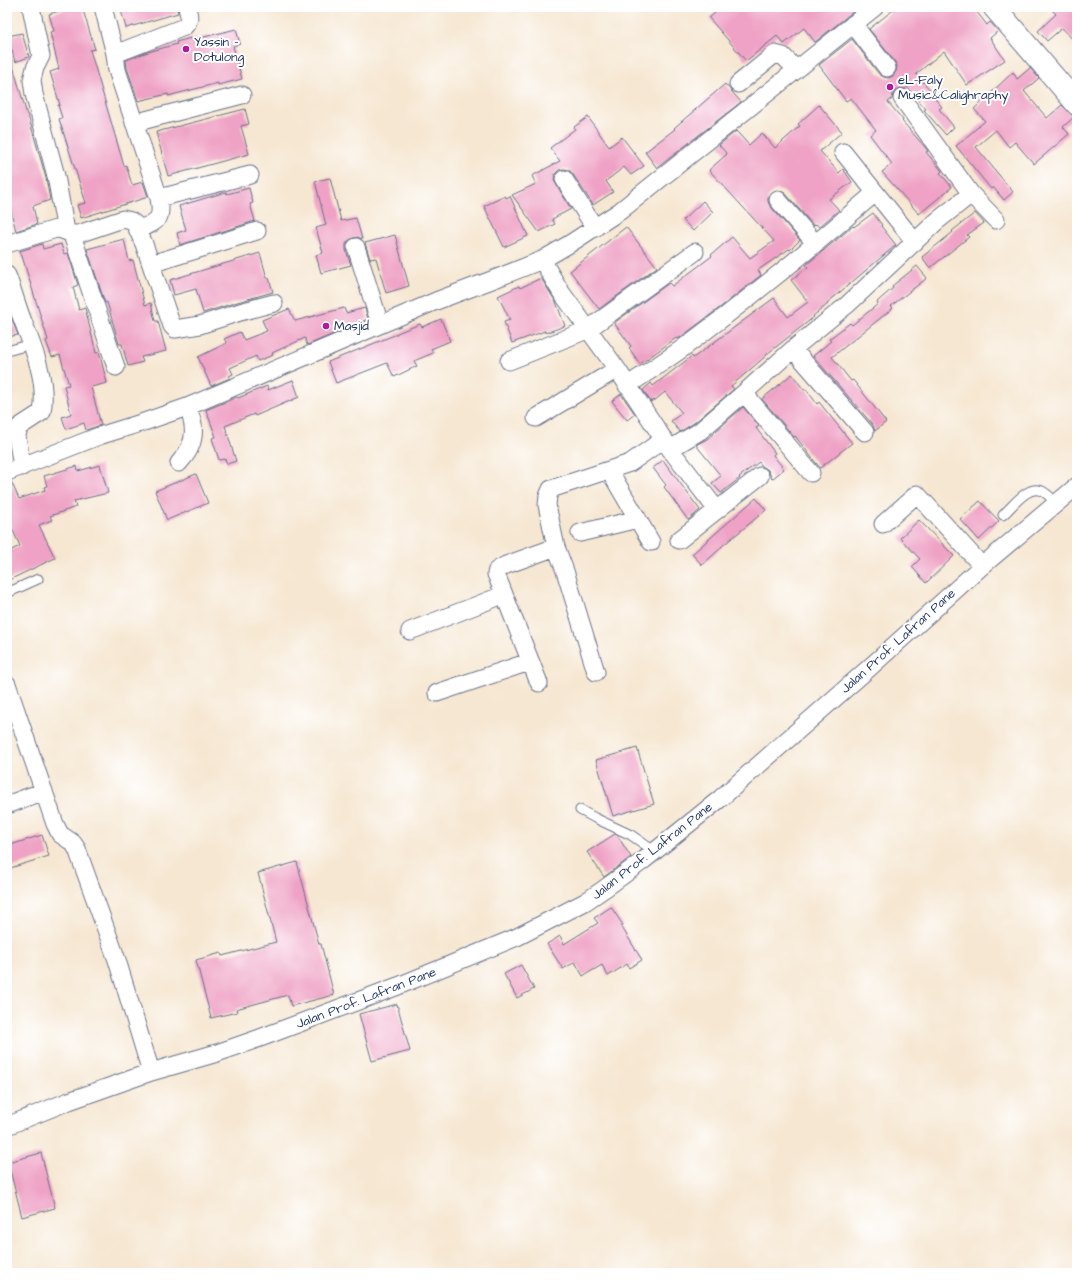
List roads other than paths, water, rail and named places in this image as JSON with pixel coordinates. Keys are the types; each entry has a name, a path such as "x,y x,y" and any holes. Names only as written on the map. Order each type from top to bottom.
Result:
{"main road":[{"path":"994,7 1077,104"}],"street":[{"path":"31,7 41,56 35,68 32,80 34,94 56,176 69,233 116,367"},
{"path":"103,7 115,54 117,70 159,198 161,211 159,216 151,223 138,230"},
{"path":"115,54 184,27 190,17 187,7"},
{"path":"7,276 40,369 44,401 42,412 20,427 17,436 14,469 99,436 187,407 380,324 542,260 620,211 874,7"},
{"path":"853,24 887,68"},
{"path":"738,84 775,54 783,56 796,69"},
{"path":"134,122 242,95"},
{"path":"902,98 971,194 996,220"},
{"path":"843,152 915,242"},
{"path":"159,198 250,176"},
{"path":"564,179 595,228"},
{"path":"627,386 682,349 816,244 875,192"},
{"path":"596,672 566,571 556,547 547,505 548,496 551,489 630,463 667,444 700,431 793,349 847,305 937,221 971,194"},
{"path":"778,200 816,244"},
{"path":"7,244 56,229 78,234 123,219 132,221 138,230 172,326 175,329 200,325 274,303"},
{"path":"151,264 258,231"},
{"path":"356,247 380,324"},
{"path":"509,361 587,330 695,252"},
{"path":"542,260 561,292 587,330 616,369 667,444 717,510"},
{"path":"793,349 864,432"},
{"path":"536,418 616,369"},
{"path":"744,393 811,473"},
{"path":"179,463 191,446 192,440 192,418 187,407"},
{"path":"609,470 651,542"},
{"path":"679,540 760,476"},
{"name":"Jalan Prof. Lafran Pane","path":"7,1126 69,1100 282,1030 398,986 517,937 585,902 654,851 721,798 868,669 982,566 1077,486"},
{"path":"883,524 917,494 982,566"},
{"path":"580,533 638,519"},
{"path":"539,684 496,574 497,570 506,565 556,547"},
{"path":"410,631 503,595"},
{"path":"437,693 530,662"},
{"path":"7,684 57,829 60,834 76,845 117,960 151,1072"},
{"path":"7,805 44,791"}],"lane":[{"path":"7,351 32,344"},
{"path":"1004,515 1025,494 1033,489 1042,491 1056,503"},
{"path":"7,593 38,579"},
{"path":"580,810 631,835 654,851"}],"place":[{"name":"Yassin - Dotulong","path":"186,49"},
{"name":"eL-Faly Music&Calighraphy","path":"890,87"},
{"name":"Masjid","path":"326,326"}]}
